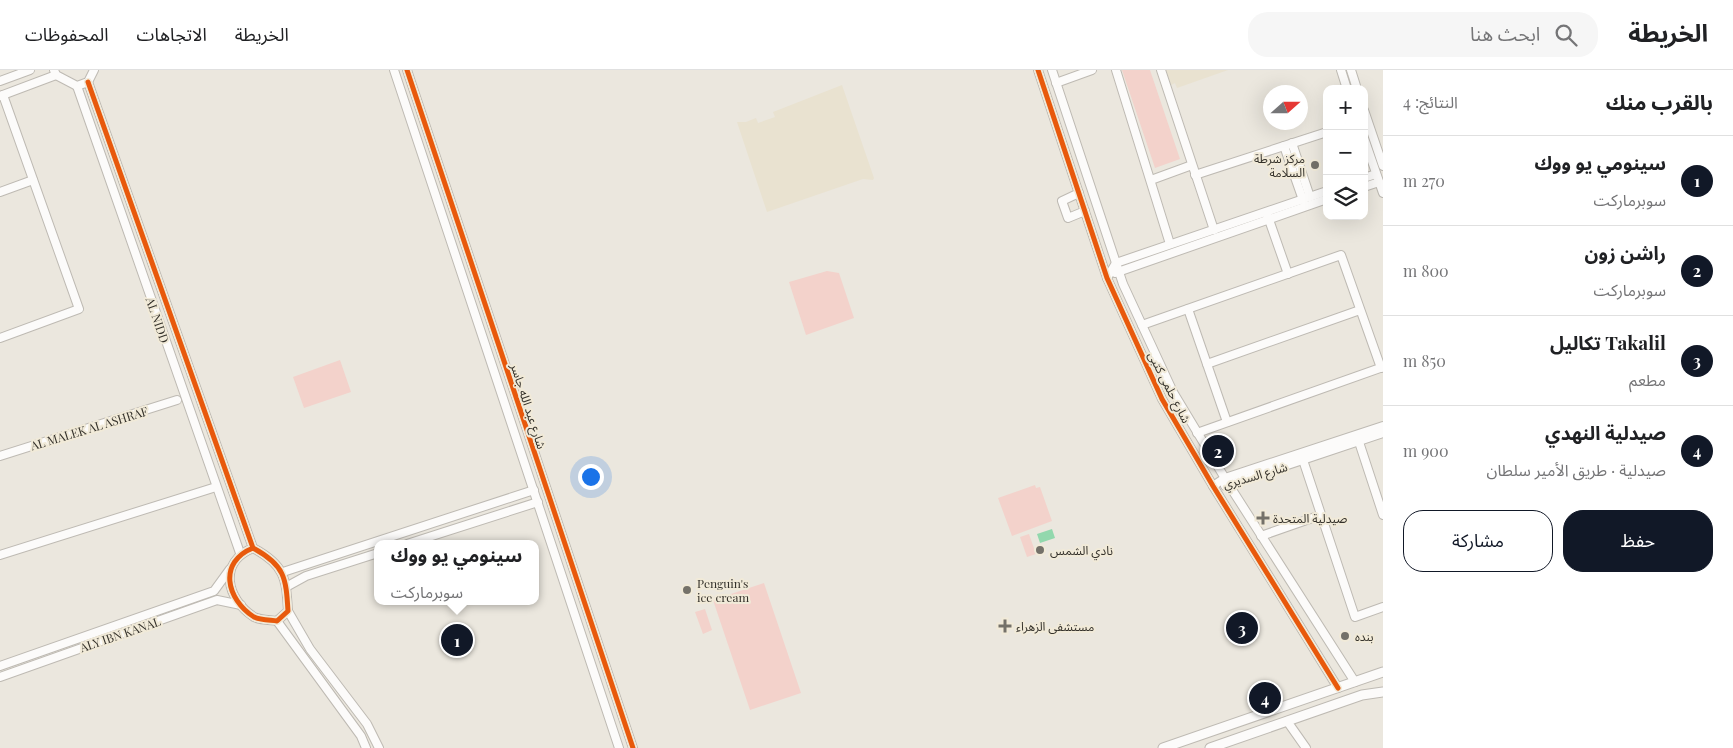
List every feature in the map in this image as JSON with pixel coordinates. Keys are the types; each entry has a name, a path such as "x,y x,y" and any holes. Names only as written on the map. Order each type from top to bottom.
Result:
{"main road":[{"path":"1163,748 1383,672"},
{"path":"1210,748 1362,695 1383,692"}],"street":[{"path":"0,81 30,70"},
{"path":"0,337 79,309 2,95 55,73 77,86 88,82 94,70"},
{"name":"شارع عبد الله جاسر","path":"394,70 619,748"},
{"name":"شارع عبد الله جاسر","path":"407,70 633,748"},
{"name":"شارع حلمى كتبى","path":"1038,70 1107,278 1162,398 1213,486 1338,688"},
{"name":"شارع حلمى كتبى","path":"1052,70 1118,267 1173,392 1227,482 1355,682"},
{"path":"1056,83 1092,70"},
{"path":"1116,70 1152,180 1170,244"},
{"path":"1161,70 1214,230"},
{"path":"1341,70 1347,85"},
{"path":"1351,70 1356,85"},
{"path":"88,82 253,548 271,558 283,572 288,611 314,654 367,724 376,747"},
{"name":"AL NIDD","path":"77,86 240,553"},
{"path":"1368,122 1383,166"},
{"path":"414,128 426,125"},
{"path":"1196,176 1323,133"},
{"path":"1288,145 1307,198"},
{"path":"1368,149 1383,193"},
{"path":"1152,180 1192,166"},
{"path":"1368,178 1378,178"},
{"path":"1368,184 1378,178"},
{"path":"0,192 33,180"},
{"path":"1118,267 1267,216 1323,192"},
{"path":"1079,193 1062,201 1068,218 1085,211"},
{"path":"1107,278 1118,267 1170,244 1323,200"},
{"path":"1267,216 1288,274"},
{"path":"1142,325 1341,255 1382,368 1198,432"},
{"path":"1188,309 1227,422"},
{"path":"1207,364 1360,310"},
{"name":"AL MALEK AL ASHRAF","path":"0,456 177,400"},
{"name":"شارع السديري","path":"1227,482 1383,426"},
{"name":"شارع السديري","path":"1213,486 1303,460 1383,433"},
{"path":"1359,442 1380,495 1383,515"},
{"path":"1303,460 1355,617 1383,607"},
{"path":"0,555 216,487"},
{"path":"381,540 534,490"},
{"path":"419,540 538,502"},
{"path":"1261,536 1322,516"},
{"path":"283,572 374,542"},
{"path":"0,666 214,591 240,553 253,548"},
{"path":"286,587 306,576 374,554"},
{"path":"230,569 230,590 241,605 256,618 277,621 360,736 366,748"},
{"path":"568,592 579,587"},
{"name":"ALY IBN KANAL","path":"0,677 217,600 241,605"},
{"path":"277,621 288,611"},
{"path":"144,615 147,625"},
{"path":"305,660 314,654"},
{"path":"340,708 349,701"},
{"path":"1287,721 1306,748"}],"shaded area":[{"path":"1122,70 1150,70 1180,159 1155,168"},
{"path":"1166,70 1228,70 1177,88 1175,83 1171,85"},
{"path":"842,85 874,178 873,180 863,179 767,212 737,122 746,122 756,118 758,123 775,117 773,112"},
{"path":"827,271 839,273 854,318 806,335 789,282"},
{"path":"340,360 351,392 304,408 293,377"},
{"path":"1035,485 1036,488 1040,487 1052,521 1012,536 998,498"},
{"path":"1052,529 1055,538 1040,543 1037,534"},
{"path":"1029,534 1036,554 1027,557 1020,537"},
{"path":"764,583 801,693 750,710 713,600"},
{"path":"705,609 712,630 703,634 695,612"}],"cycle path":[{"path":"407,70 633,748"},
{"path":"1038,70 1107,278 1162,399 1213,486 1338,688"},
{"path":"88,82 253,548 272,560 282,574 288,611 277,621 254,617 237,601 232,591 230,581 234,562 242,554 253,548"}],"place":[{"name":"مركز شرطة السلامة","path":"1315,165"},
{"name":"راشن زون","path":"1218,451"},
{"name":"صيدلية المتحدة","path":"1263,518"},
{"name":"نادي الشمس","path":"1040,550"},
{"name":"Penguin's ice cream","path":"687,590"},
{"name":"مستشفى الزهراء","path":"1005,626"},
{"name":"Takalil تكاليل","path":"1242,628"},
{"name":"بنده","path":"1345,636"},
{"name":"سينومي يو ووك","path":"457,640"},
{"name":"صيدلية النهدي","path":"1265,698"}]}
